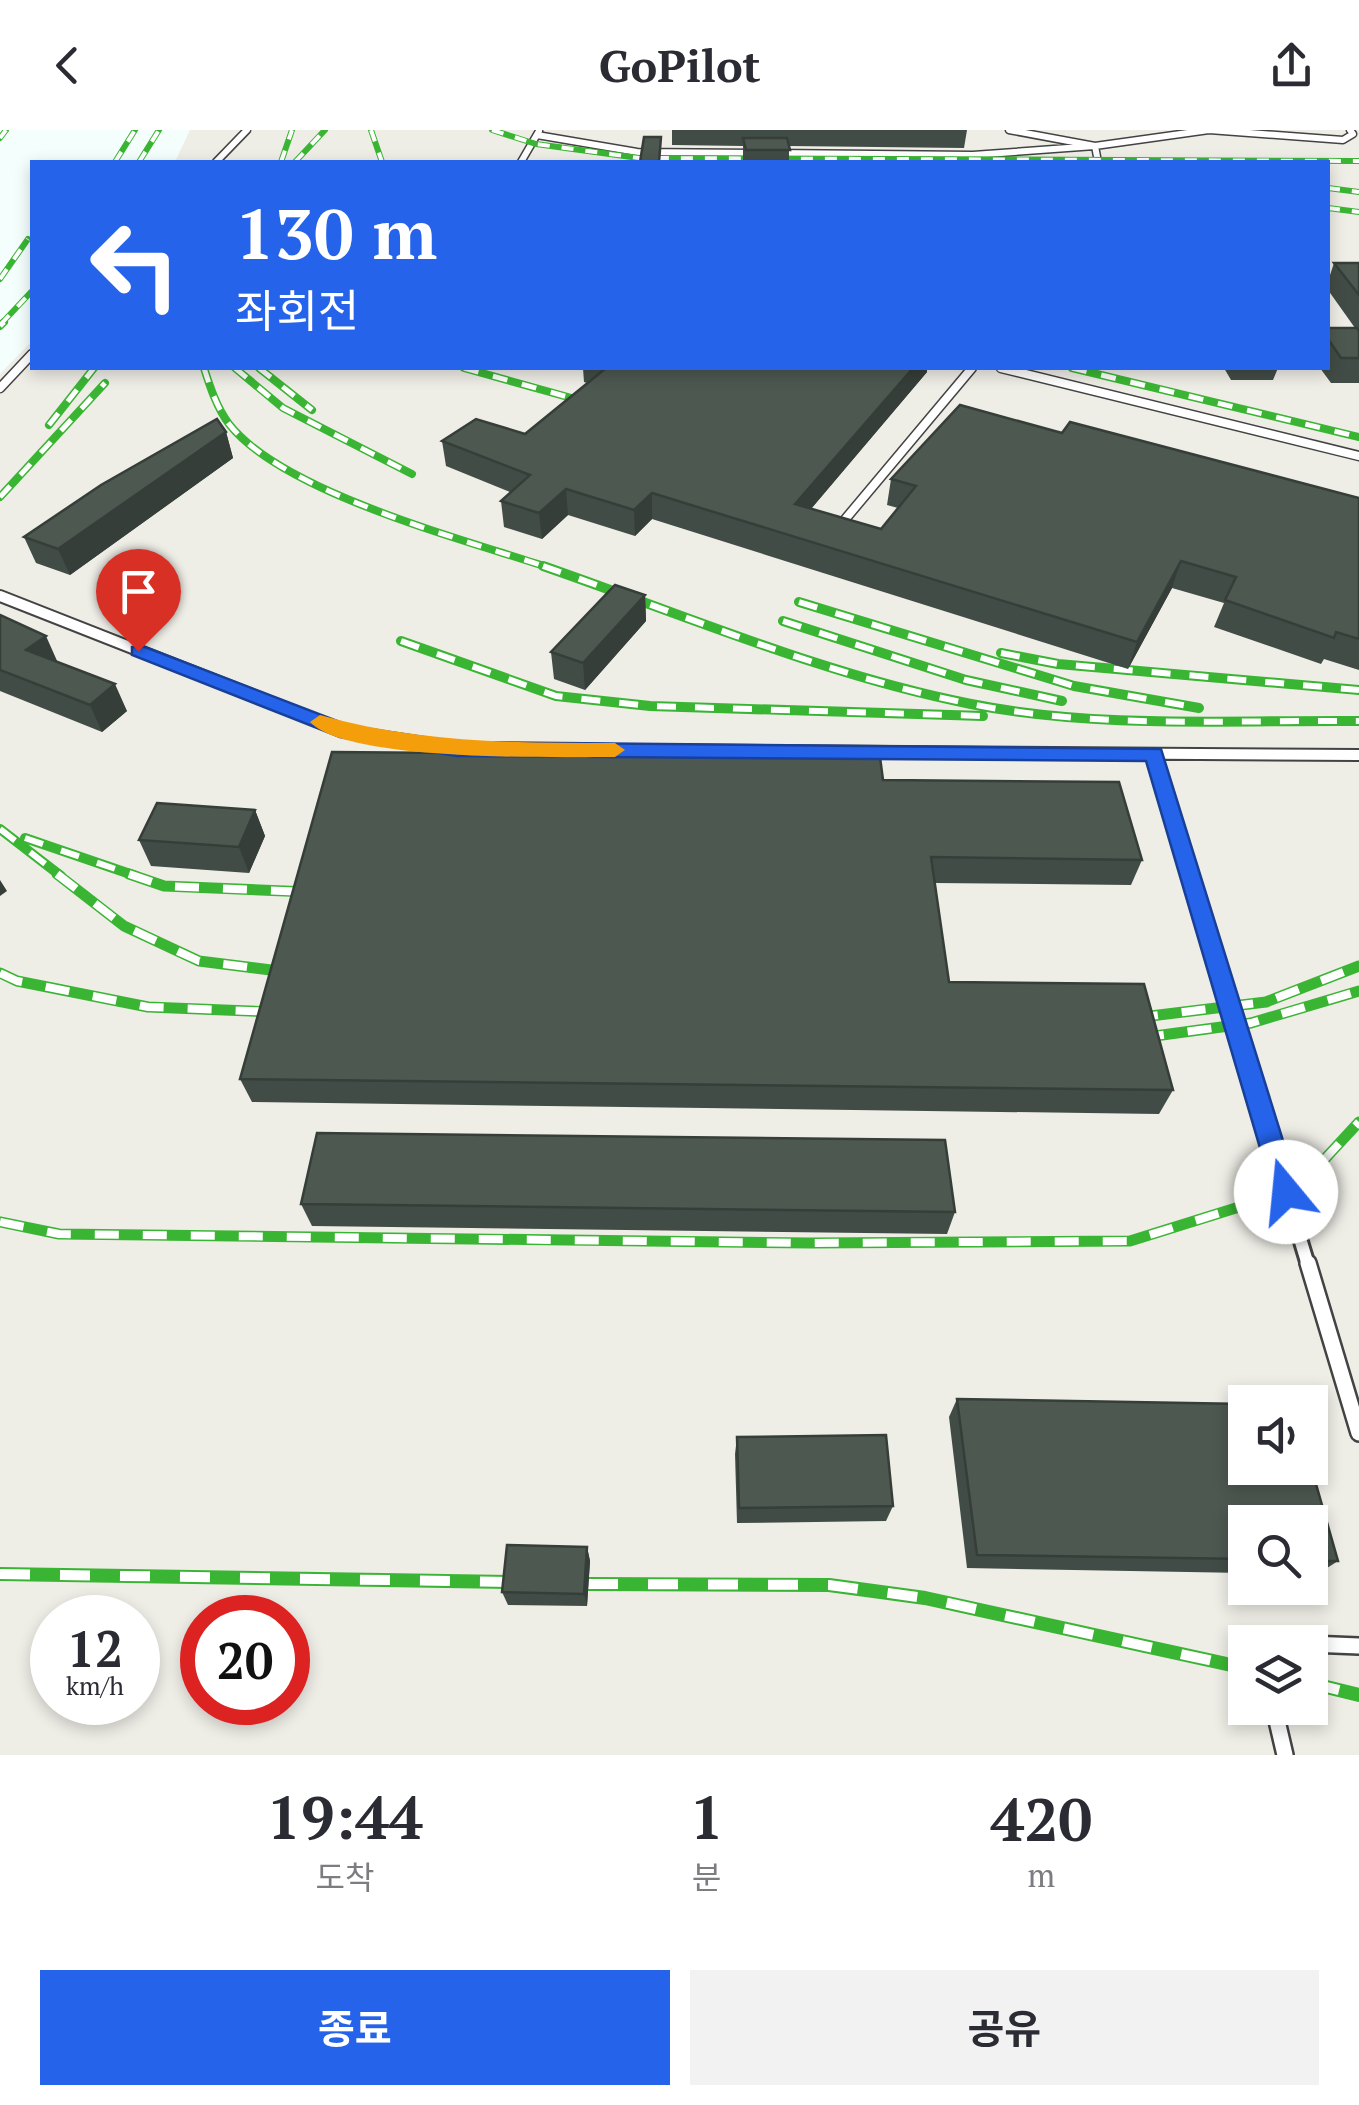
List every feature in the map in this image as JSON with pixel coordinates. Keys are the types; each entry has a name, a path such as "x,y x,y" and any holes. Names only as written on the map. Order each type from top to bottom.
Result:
{"lane":[{"path":"218,160 247,130"},
{"path":"1009,130 1094,146"},
{"path":"523,160 538,132 636,152 974,154 1094,146 1209,130 1343,140 1353,134 1350,130"},
{"path":"1094,146 1098,160"},
{"path":"0,388 30,356"},
{"path":"836,531 970,370"},
{"path":"1009,370 1359,456"},
{"path":"0,596 346,732 457,749 1359,755"},
{"path":"1154,754 1359,1433"},
{"path":"1328,1645 1359,1646"},
{"path":"1278,1725 1285,1755"}],"shaded area":[{"path":"190,130 1359,130 1359,1755 0,1755 0,374 30,343 30,370 1330,370 1330,160 176,160"}],"building":[{"path":"644,137 661,137 659,160 640,160"},
{"path":"743,138 787,138 790,150 746,150"},
{"path":"1334,263 1359,263 1359,295"},
{"path":"1330,328 1357,328 1359,358 1341,358 1330,342"},
{"path":"604,370 911,370 795,504 881,529 916,486 891,479 960,405 1062,433 1070,422 1359,498 1359,639 1336,632 1334,638 1225,600 1236,577 1181,561 1137,642 652,493 634,510 566,489 539,513 501,501 530,475 442,441 476,419 525,434"},
{"path":"217,419 226,432 58,549 24,537 101,485"},
{"path":"615,585 645,595 583,663 551,652"},
{"path":"0,615 46,636 26,650 115,684 90,705 0,670"},
{"path":"332,752 880,757 883,780 1119,782 1142,860 931,857 949,982 1144,984 1173,1090 240,1079"},
{"path":"157,803 255,810 239,847 139,840"},
{"path":"317,1133 945,1140 955,1212 301,1204"},
{"path":"957,1399 1228,1404 1228,1485 1316,1485 1322,1505 1228,1505 1228,1559 977,1555"},
{"path":"886,1435 893,1506 739,1508 737,1437"},
{"path":"1328,1526 1338,1561 1328,1561"},
{"path":"507,1545 587,1547 584,1594 502,1592"}],"railway":[{"path":"0,138 6,130"},
{"path":"116,160 135,130"},
{"path":"140,160 159,130"},
{"path":"282,160 292,130"},
{"path":"297,160 325,130"},
{"path":"371,130 381,160"},
{"path":"492,130 536,144 639,158 1119,160"},
{"path":"1330,161 1359,161"},
{"path":"1330,188 1359,192"},
{"path":"1330,208 1359,212"},
{"path":"0,279 28,239"},
{"path":"1,324 30,293"},
{"path":"0,326 4,322"},
{"path":"49,425 92,370"},
{"path":"205,370 229,424 255,449 290,472 378,511 550,568"},
{"path":"237,370 283,408 412,474"},
{"path":"262,370 312,410"},
{"path":"471,370 593,404"},
{"path":"1080,370 1359,437"},
{"path":"0,497 105,383"},
{"path":"543,566 809,661 971,704 1115,720 1359,721"},
{"path":"799,602 1074,686 1199,708"},
{"path":"783,621 966,680 1062,701"},
{"path":"401,641 556,696 650,706 983,716"},
{"path":"1001,653 1058,664 1359,690"},
{"path":"0,829 61,876"},
{"path":"25,838 136,876"},
{"path":"57,874 124,926 199,961 287,972"},
{"path":"129,874 164,886 309,892"},
{"path":"1134,1018 1266,1002 1359,966"},
{"path":"0,973 17,981 148,1007 276,1012"},
{"path":"1140,1038 1251,1023 1359,991"},
{"path":"0,1222 59,1234 811,1243 1130,1241 1297,1189 1359,1122"},
{"path":"0,1574 510,1582"},
{"path":"588,1584 829,1585 925,1598 1228,1664"},
{"path":"1328,1687 1359,1695"}],"slow traffic":[{"path":"320,722 346,732 457,749 615,750"}],"route":[{"path":"138,651 346,732 457,749 1154,754 1286,1192"}]}
